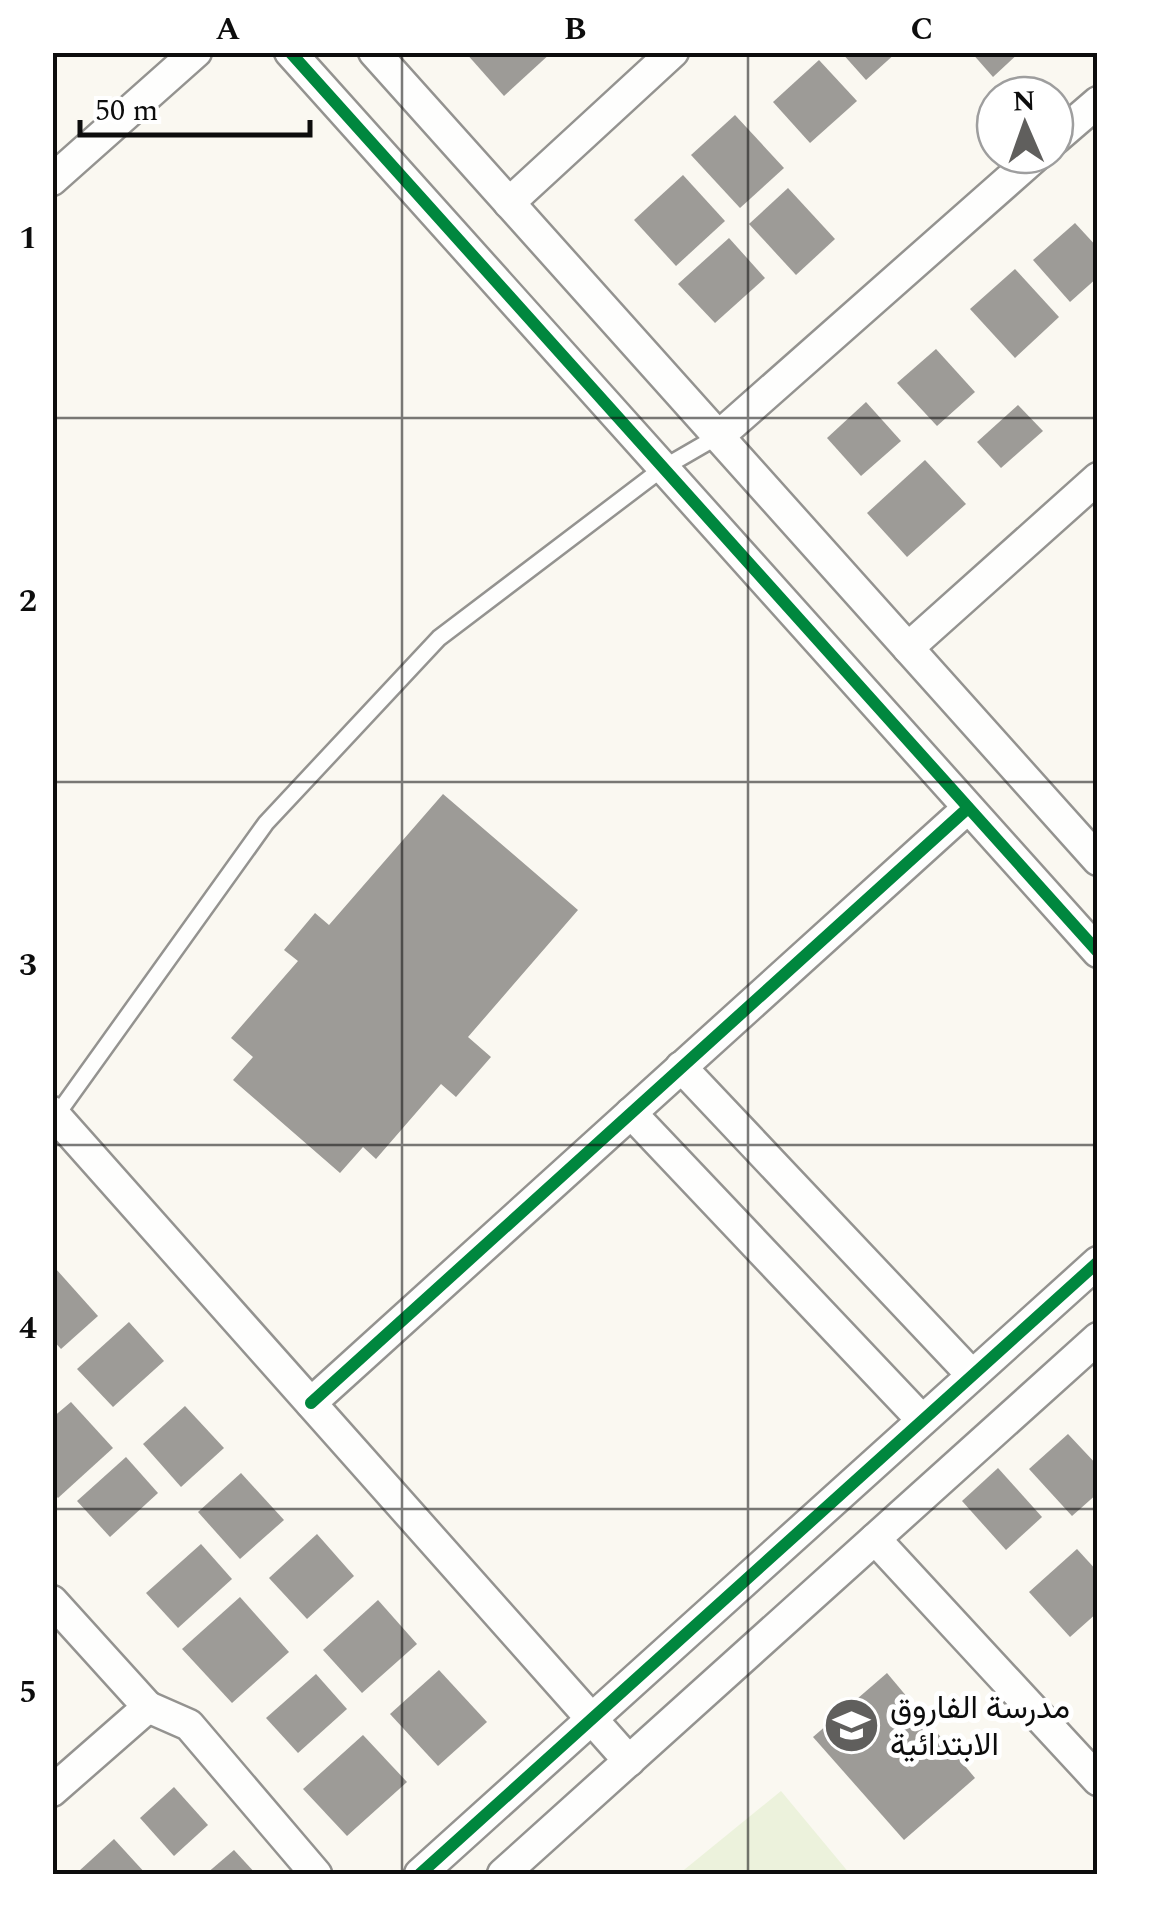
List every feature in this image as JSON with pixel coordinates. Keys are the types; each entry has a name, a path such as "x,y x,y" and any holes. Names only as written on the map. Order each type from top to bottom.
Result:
{"street":[{"path":"52,180 196,52"},
{"path":"290,52 1098,952"},
{"path":"374,52 1098,860"},
{"path":"509,203 674,52"},
{"path":"1075,122 1098,102"},
{"path":"720,435 1014,175"},
{"path":"908,648 1098,478"},
{"path":"311,1403 968,808"},
{"path":"682,1067 972,1376"},
{"path":"631,1113 922,1420"},
{"path":"54,1114 629,1760"},
{"path":"420,1874 1098,1262"},
{"path":"503,1874 875,1539 1093,1350"},
{"path":"875,1539 1098,1780"},
{"path":"52,1602 148,1707 189,1725 316,1874"},
{"path":"52,1791 148,1707"}],"lane":[{"path":"54,1114 266,823 438,638 663,468 720,435"}],"green space":[{"path":"781,1791 850,1874 679,1874"}],"building":[{"path":"465,52 552,52 504,96"},
{"path":"841,52 897,52 866,80"},
{"path":"971,52 1020,52 995,75"},
{"path":"819,60 857,101 810,143 773,102"},
{"path":"735,115 784,168 740,208 691,155"},
{"path":"683,175 725,221 676,266 634,220"},
{"path":"788,188 835,239 796,275 749,224"},
{"path":"1075,223 1098,248 1098,277 1070,302 1033,260"},
{"path":"729,238 765,278 715,323 678,284"},
{"path":"1015,269 1059,317 1015,358 970,309"},
{"path":"936,349 975,392 937,426 897,383"},
{"path":"866,402 901,441 861,476 827,438"},
{"path":"1018,405 1043,431 1001,468 977,442"},
{"path":"925,460 966,504 907,557 867,513"},
{"path":"443,794 578,910 468,1037 491,1057 456,1097 441,1084 376,1159 363,1147 340,1173 233,1080 253,1057 231,1038 298,961 284,950 315,913 329,925"},
{"path":"56,1269 98,1316 61,1349 52,1339"},
{"path":"129,1322 164,1361 113,1407 77,1369"},
{"path":"71,1402 113,1448 58,1498 52,1492 52,1418"},
{"path":"185,1406 224,1448 181,1487 143,1444"},
{"path":"1068,1434 1098,1466 1098,1493 1072,1516 1029,1469"},
{"path":"126,1457 158,1493 110,1537 77,1501"},
{"path":"998,1468 1042,1517 1006,1550 962,1501"},
{"path":"241,1473 284,1520 240,1559 198,1512"},
{"path":"317,1534 354,1576 307,1619 269,1578"},
{"path":"201,1544 232,1579 178,1628 146,1593"},
{"path":"1077,1549 1098,1572 1098,1612 1070,1637 1029,1592"},
{"path":"240,1597 289,1652 232,1703 182,1649"},
{"path":"378,1600 417,1644 362,1693 323,1650"},
{"path":"439,1670 487,1722 438,1766 390,1714"},
{"path":"887,1673 975,1778 904,1840 813,1737"},
{"path":"316,1674 347,1709 298,1753 266,1718"},
{"path":"363,1735 407,1782 347,1836 303,1789"},
{"path":"174,1787 208,1825 174,1856 140,1818"},
{"path":"114,1839 146,1874 79,1871"},
{"path":"234,1850 256,1874 206,1874"}],"cycle path":[{"path":"290,52 1098,952"},
{"path":"311,1403 968,808"},
{"path":"420,1874 1098,1262"}],"place":[{"name":"مدرسة الفاروق الابتدائية","path":"851,1726"}]}
